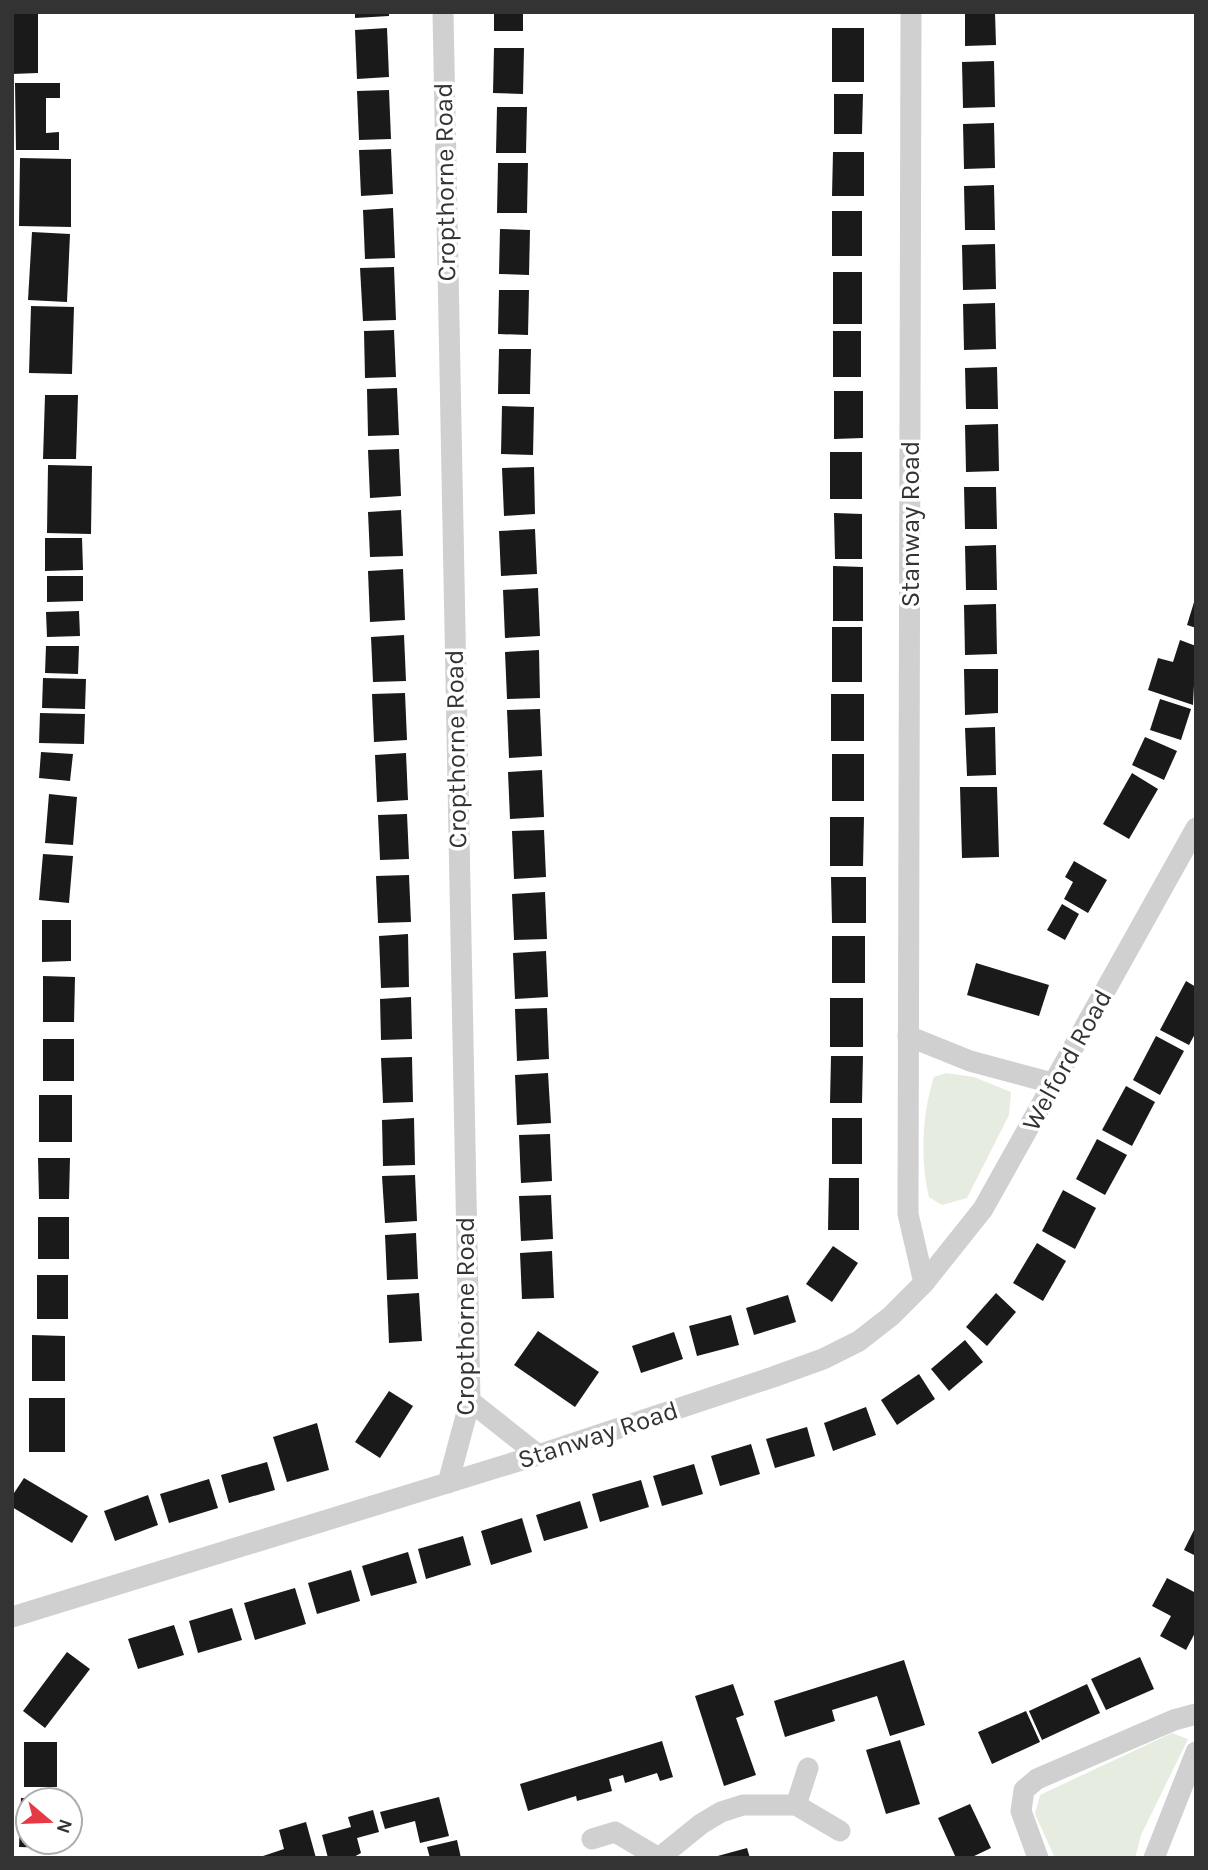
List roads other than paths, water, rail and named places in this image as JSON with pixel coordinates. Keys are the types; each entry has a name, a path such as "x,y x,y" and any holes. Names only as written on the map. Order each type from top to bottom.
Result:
{"street":[{"name":"Cropthorne Road","path":"443,12 470,1401 447,1483"},
{"name":"Stanway Road","path":"12,1617 538,1455 823,1359 859,1340 891,1316 924,1283 908,1213 911,12"},
{"name":"Welford Road","path":"924,1283 984,1209 1196,828"},
{"path":"908,1036 970,1060 1052,1083"},
{"path":"470,1401 538,1455"},
{"path":"1038,1858 1021,1811 1024,1790 1037,1779 1174,1720 1196,1714"},
{"path":"1154,1858 1196,1752"},
{"path":"796,1805 808,1768"},
{"path":"592,1839 615,1832 659,1858 720,1812 743,1805 796,1805 839,1831"}]}
